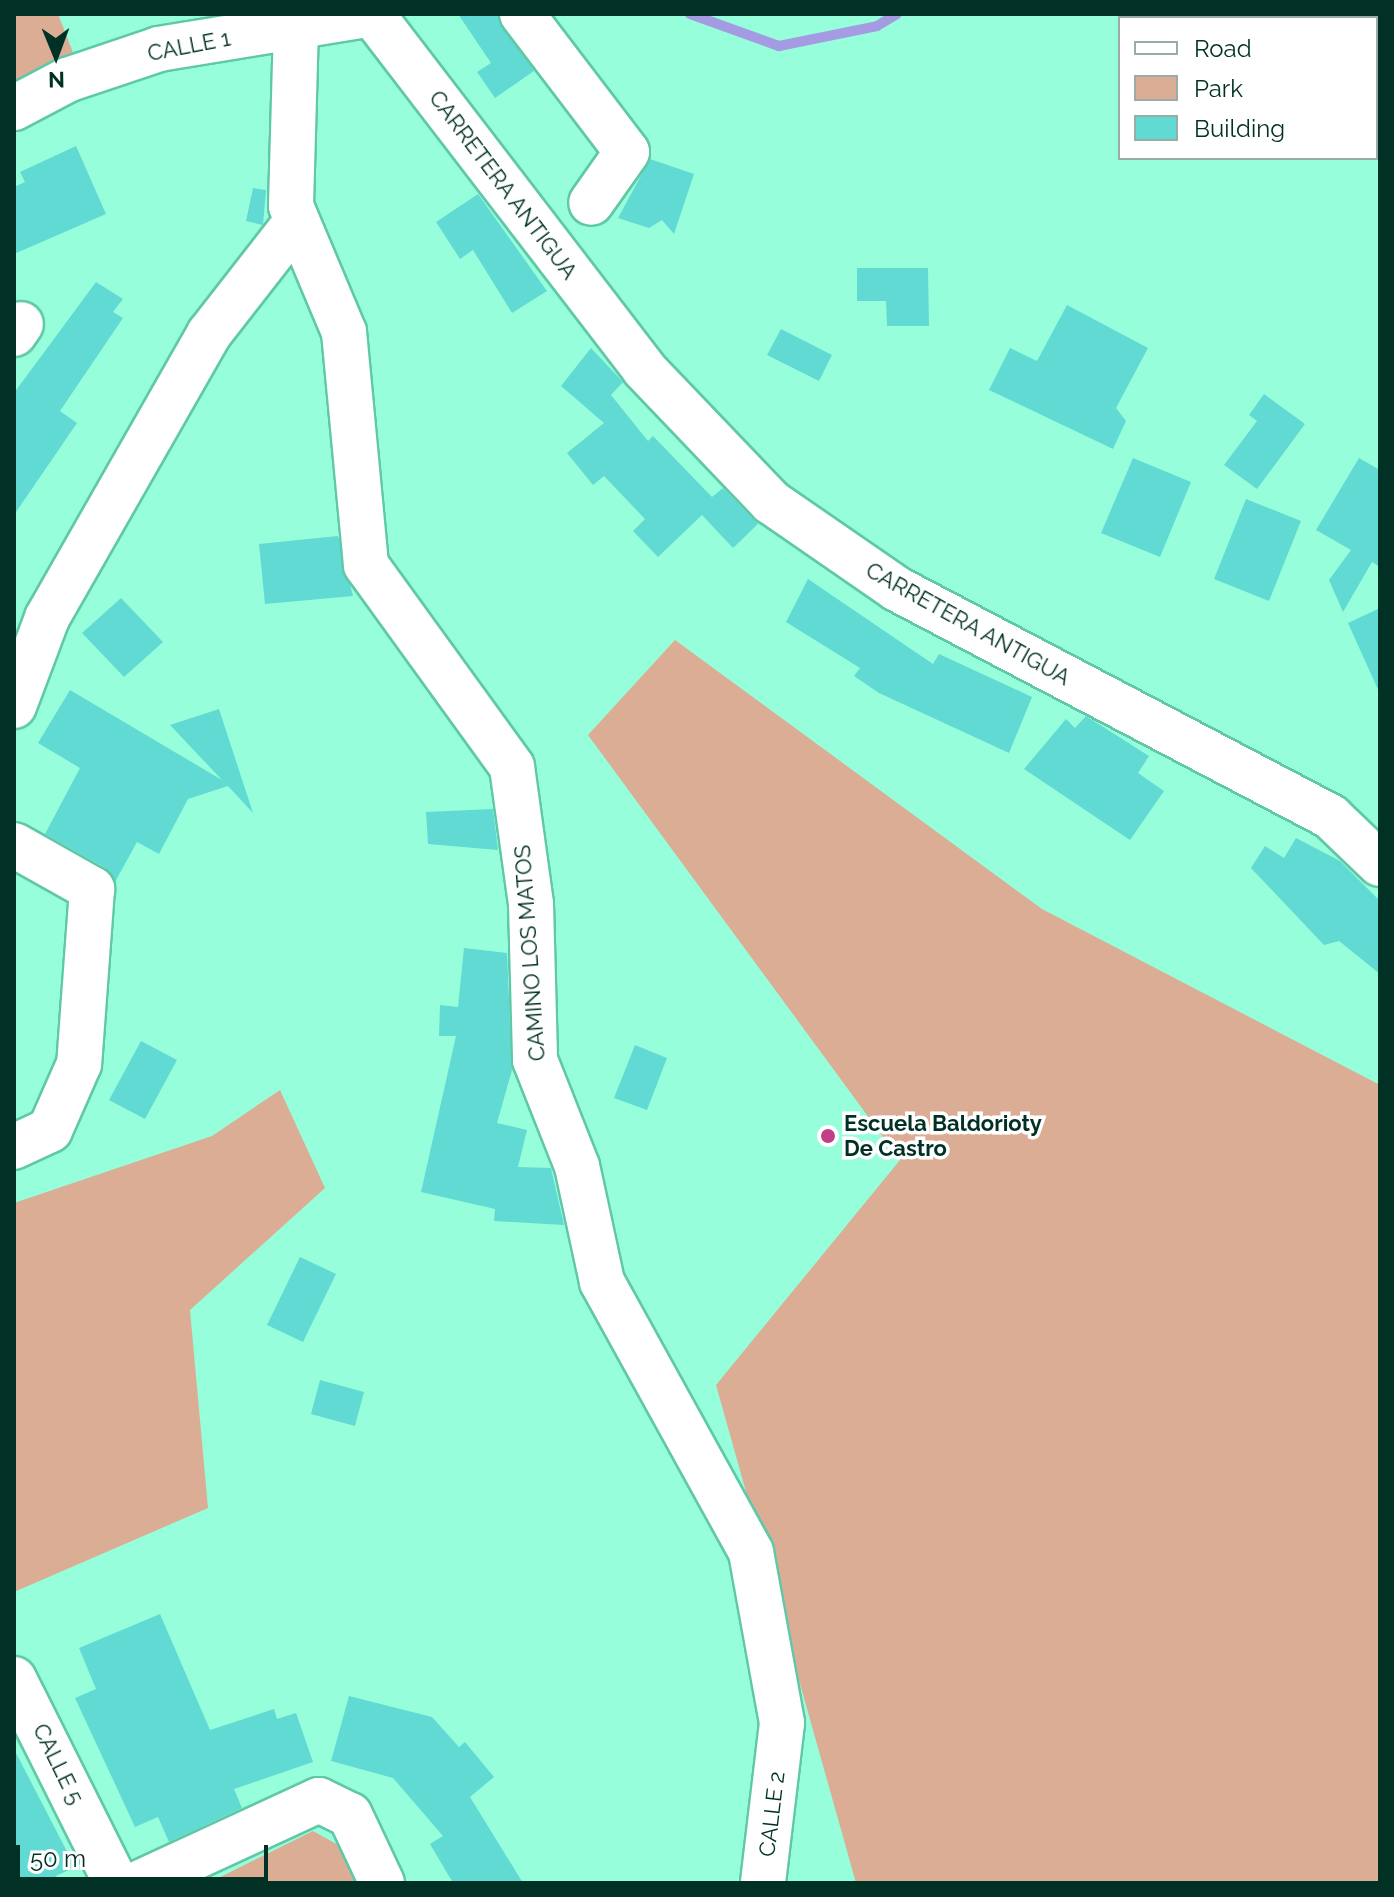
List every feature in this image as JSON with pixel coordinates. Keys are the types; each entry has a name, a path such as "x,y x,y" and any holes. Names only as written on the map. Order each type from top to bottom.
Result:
{"street":[{"name":"CALLE 1","path":"14,108 67,80 159,49 372,14"},
{"name":"CARRETERA ANTIGUA","path":"372,14 644,369 771,502 897,589 1331,817 1380,864"},
{"path":"522,14 627,152 591,203"},
{"name":"CAMINO LOS MATOS","path":"296,26 294,225 344,332 366,565 512,767 531,904 535,1060 577,1166 602,1282 751,1552 781,1745"},
{"path":"14,706 47,618 209,334 294,225"},
{"path":"14,845 92,889 79,1064 50,1130 14,1147"},
{"name":"CALLE 5","path":"18,1683 116,1883"},
{"name":"CALLE 2","path":"763,1883 781,1745"},
{"path":"139,1883 319,1800 350,1815 382,1883"}],"green space":[{"path":"14,14 58,14 74,55 14,88"},
{"path":"675,640 1042,909 1380,1085 1380,1883 856,1883 716,1385 900,1160 588,735"},
{"path":"280,1090 325,1188 190,1310 208,1508 14,1592 14,1203 212,1136"},
{"path":"313,1831 340,1846 366,1883 208,1883"}],"building":[{"path":"458,14 498,14 534,71 495,98 477,72 491,63"},
{"path":"76,146 106,214 14,254 14,187 25,182 20,172"},
{"path":"650,159 694,174 674,234 662,220 649,228 618,218"},
{"path":"253,188 266,190 263,225 246,221"},
{"path":"478,194 547,291 512,313 473,250 460,259 436,222"},
{"path":"857,268 928,268 929,326 887,326 886,301 857,301"},
{"path":"96,282 123,299 113,312 123,318 60,411 77,423 14,515 14,393"},
{"path":"1067,305 1148,348 1116,408 1126,421 1113,449 989,390 1010,348 1037,361"},
{"path":"781,329 832,355 819,381 767,355"},
{"path":"591,348 623,382 611,395 648,441 653,436 712,497 723,488 758,524 733,548 702,515 658,557 633,531 645,519 604,476 593,485 567,453 604,423 561,386"},
{"path":"1264,394 1305,424 1257,489 1224,465 1257,421 1249,415"},
{"path":"1133,458 1191,482 1160,557 1101,533"},
{"path":"1359,458 1380,470 1380,567 1372,562 1343,612 1329,580 1351,550 1316,530"},
{"path":"1246,499 1301,521 1269,601 1214,579"},
{"path":"338,536 353,596 265,604 259,544"},
{"path":"808,579 933,664 939,654 1032,697 1009,753 879,693 854,676 860,668 786,622"},
{"path":"121,598 163,642 124,677 82,633"},
{"path":"1380,608 1380,694 1348,623"},
{"path":"70,690 222,780 170,725 219,709 253,813 228,786 188,799 159,854 137,842 115,882 104,867 45,834 80,768 38,743"},
{"path":"1086,716 1149,756 1138,773 1164,791 1130,840 1024,769 1066,719 1075,728"},
{"path":"493,809 498,850 428,844 426,812"},
{"path":"1296,838 1340,861 1380,901 1380,974 1339,941 1324,945 1251,868 1265,846 1284,858"},
{"path":"464,948 507,953 512,1070 497,1123 527,1130 518,1167 551,1168 564,1225 494,1221 495,1209 421,1192 456,1036 439,1036 440,1005 458,1007"},
{"path":"141,1041 177,1060 145,1119 109,1100"},
{"path":"635,1045 667,1058 647,1110 614,1098"},
{"path":"300,1257 336,1274 303,1342 267,1325"},
{"path":"320,1380 364,1392 355,1426 311,1414"},
{"path":"160,1614 210,1730 274,1709 277,1719 296,1713 313,1762 234,1789 242,1808 169,1842 158,1817 135,1827 75,1698 96,1689 79,1648"},
{"path":"349,1696 432,1717 459,1747 465,1742 494,1777 470,1797 523,1883 453,1883 430,1844 443,1836 393,1778 331,1761"},
{"path":"14,1749 75,1867 56,1876 60,1883 14,1883"}],"waterway":[{"path":"690,14 779,46 877,26 897,14"}],"place":[{"name":"Escuela Baldorioty De Castro","path":"828,1136"}]}
